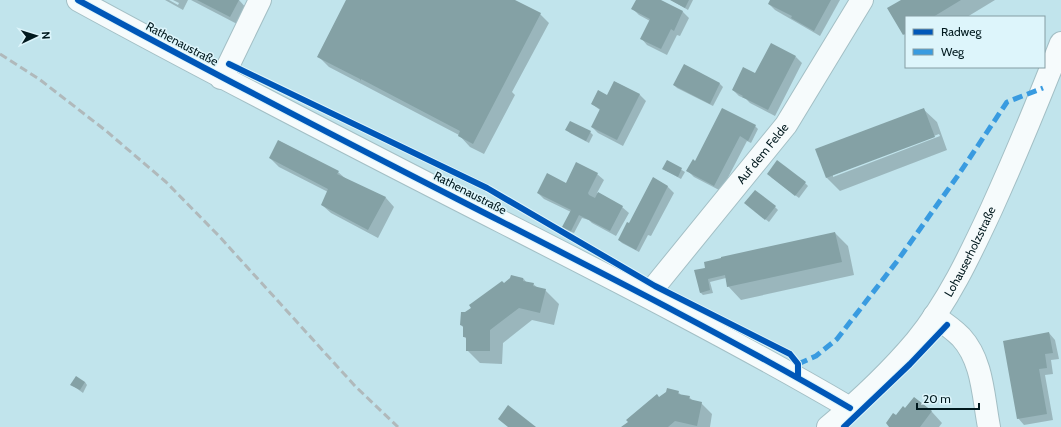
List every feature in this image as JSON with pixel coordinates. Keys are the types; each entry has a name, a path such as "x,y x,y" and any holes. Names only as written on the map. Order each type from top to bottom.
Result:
{"street":[{"name":"Rathenaustraße","path":"78,0 221,78 648,296 798,377 850,408"},
{"path":"221,78 260,0"},
{"name":"Auf dem Felde","path":"648,296 786,124 862,0"},
{"name":"Lohauserholzstraße","path":"828,427 850,408 898,361 934,316 956,279 979,235 1010,168 1058,56"},
{"path":"934,316 961,337 974,355 978,367 989,427"}],"building":[{"path":"197,0 239,0 230,17"},
{"path":"346,0 515,0 541,13 473,144 458,136 460,131 361,79 360,81 360,79 317,57"},
{"path":"636,0 661,0 683,11 674,31 671,29 661,49 640,39 650,19 631,9"},
{"path":"670,0 689,0 685,8"},
{"path":"770,0 831,0 814,31 791,18 792,16 768,4"},
{"path":"901,0 961,0 935,16 905,16 905,34 903,35 887,8"},
{"path":"771,43 796,56 768,110 742,97 743,96 732,90 743,67 755,73"},
{"path":"684,64 720,83 710,104 673,85"},
{"path":"614,81 640,94 617,140 591,127 600,109 591,104 598,90 607,95"},
{"path":"722,108 756,125 748,141 740,136 714,186 686,171 693,159 695,161"},
{"path":"924,108 935,137 826,178 815,149"},
{"path":"570,121 591,131 586,141 565,130"},
{"path":"278,140 339,171 337,174 386,197 368,230 321,205 328,189 269,158"},
{"path":"667,160 682,168 678,177 662,169"},
{"path":"777,160 806,182 795,196 767,174"},
{"path":"576,162 598,173 588,193 589,195 595,198 598,192 623,206 610,231 579,215 571,231 562,227 571,210 537,193 547,173 566,183"},
{"path":"653,177 668,186 636,250 618,240 627,222 629,223"},
{"path":"755,190 776,206 765,220 744,203"},
{"path":"835,232 842,262 727,287 725,275 708,279 710,290 700,293 694,270 705,268 704,262"},
{"path":"511,275 523,278 523,281 534,283 533,286 546,289 540,313 519,308 490,330 490,351 466,351 466,337 463,337 463,326 460,325 461,312 465,312 471,308 469,305 502,281 504,283 510,278"},
{"path":"1049,332 1053,353 1045,354 1047,368 1039,369 1047,414 1017,419 1003,341"},
{"path":"76,376 85,382 80,390 70,385"},
{"path":"667,388 679,391 678,394 690,396 689,399 702,402 697,426 675,421 668,427 621,427 628,422 626,420 657,394 659,397 666,392"},
{"path":"914,397 932,411 920,427 889,427 886,423 893,413 896,415 903,406 905,408"},
{"path":"508,405 536,427 508,427 498,419"}],"railway":[{"path":"0,54 39,79 105,130 166,182 218,235 355,386 398,427"}],"marked path":[{"path":"798,364 816,356 837,339 898,260 959,174 1007,102 1043,88"}],"cycle path":[{"path":"78,0 271,103 660,303 850,408"},
{"path":"229,64 487,188 655,286 790,354 798,364 798,377"},
{"path":"844,427 910,364 947,325"}]}
